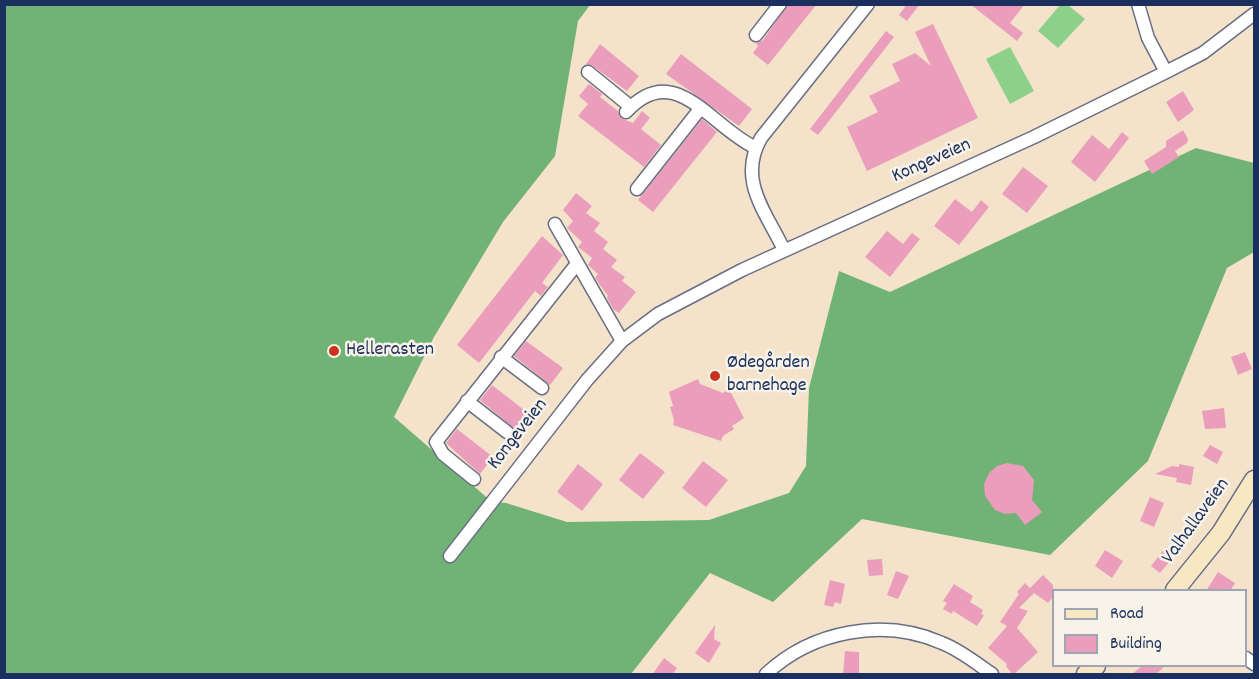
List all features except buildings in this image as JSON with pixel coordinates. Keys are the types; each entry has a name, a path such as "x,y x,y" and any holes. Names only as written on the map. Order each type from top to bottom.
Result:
{"street":[{"path":"756,35 780,4"},
{"path":"784,250 754,190 750,170 756,148 868,4"},
{"path":"1138,4 1148,38 1166,72"},
{"name":"Kongeveien","path":"450,556 587,380 622,341 658,314 784,250 1034,137 1166,72 1203,53 1254,14"},
{"path":"588,72 629,109 645,95 667,90 684,96 739,139 756,148"},
{"path":"637,189 700,109"},
{"path":"555,224 576,265 622,341"},
{"name":"Kongeveien","path":"474,479 443,454 436,442 576,265"},
{"name":"Kongeveien","path":"501,357 542,388"},
{"name":"Kongeveien","path":"467,401 507,432"},
{"name":"Valhallaveien","path":"1177,589 1221,533 1254,480"},
{"path":"766,675 787,657 818,641 843,634 880,630 910,633 935,640 992,675"}],"green space":[{"path":"4,5 590,5 578,21 555,156 503,222 434,337 394,417 492,502 506,503 567,522 709,520 789,493 806,466 809,388 839,271 890,292 1196,148 1254,163 1254,252 1227,268 1148,461 1050,555 862,519 773,602 710,573 631,674 5,674"},
{"path":"1060,5 1068,5 1085,19 1058,48 1038,31"},
{"path":"1010,47 1034,91 1010,104 986,59"}],"place":[{"name":"Hellerasten","path":"334,351"},
{"name":"Ødegården barnehage","path":"715,376"}]}
